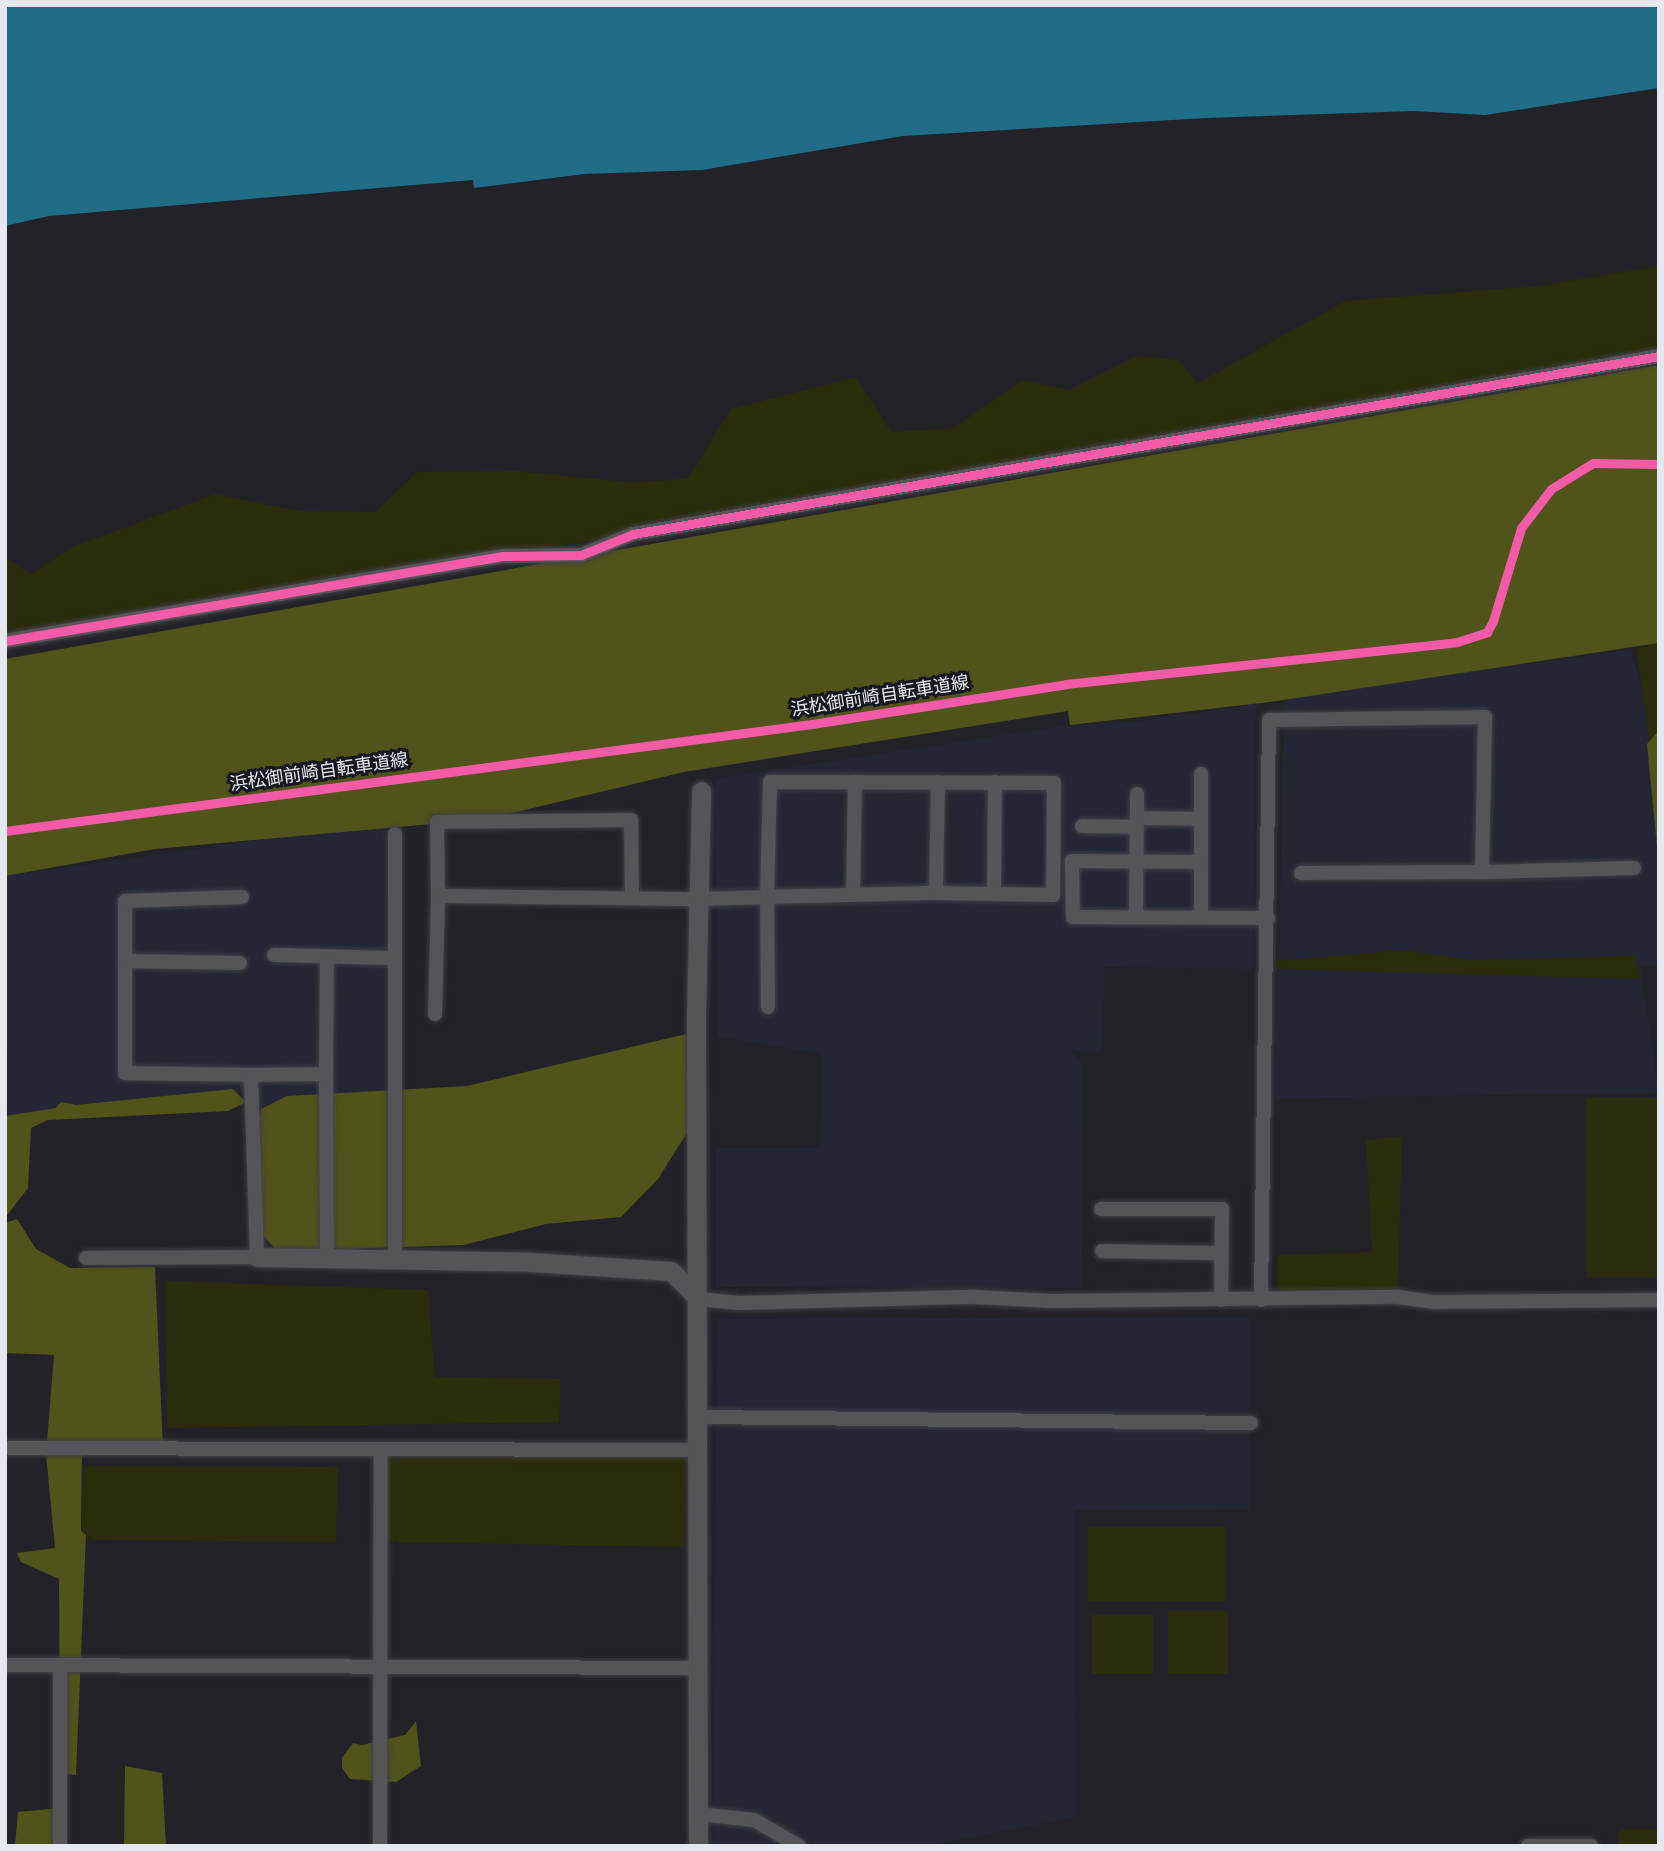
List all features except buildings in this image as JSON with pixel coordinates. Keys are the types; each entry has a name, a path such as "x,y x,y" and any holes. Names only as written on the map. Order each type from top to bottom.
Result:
{"street":[{"path":"5,641 503,555 581,555 633,534 1659,356"},
{"path":"1261,1300 1269,720 1485,716 1482,873"},
{"path":"1201,774 1201,916"},
{"path":"438,896 701,899 767,897 936,893 1053,895 1054,783 770,782 767,897 768,1007"},
{"path":"853,895 855,782"},
{"path":"936,893 938,782"},
{"path":"995,782 995,894"},
{"path":"698,1846 697,1417 701,790"},
{"path":"1136,916 1137,794"},
{"path":"1082,826 1201,819"},
{"path":"435,1014 437,822 631,820 632,898"},
{"path":"395,834 395,1258"},
{"path":"1200,862 1072,861 1073,917 1268,918"},
{"path":"1301,873 1482,873 1634,868"},
{"path":"242,897 125,901 125,1073 326,1074"},
{"path":"274,955 327,959 395,958"},
{"path":"327,959 327,1258"},
{"path":"125,961 240,963"},
{"path":"251,1075 257,1256"},
{"path":"1101,1209 1222,1209 1221,1300"},
{"path":"1102,1251 1221,1253"},
{"path":"86,1258 395,1258 671,1271 699,1299 738,1303 975,1297 1659,1300"},
{"path":"697,1417 1251,1423"},
{"path":"5,1448 697,1450"},
{"path":"380,1846 381,1449"},
{"path":"5,1665 698,1668"},
{"path":"60,1666 60,1846"},
{"path":"698,1814 754,1820 799,1846"},
{"path":"1528,1846 1591,1846"}],"shaded area":[{"path":"1631,650 1656,742 1659,781 1659,965 1640,965 1659,1093 1276,1098 1284,696"},
{"path":"1256,704 1253,969 1105,967 1101,1052 1071,1051 1083,1065 1082,1288 716,1287 716,1148 820,1148 821,1054 718,1037 715,779 1064,726 1133,722"},
{"path":"385,822 387,1245 261,1245 260,1089 8,1116 5,876"},
{"path":"1249,1317 1249,1509 1075,1510 1076,1817 927,1846 713,1846 717,1319"}],"green space":[{"path":"1659,266 1659,359 5,640 5,558 32,574 70,548 215,494 299,511 375,512 417,472 516,471 637,483 688,478 731,409 856,377 891,432 954,428 1022,380 1069,390 1137,356 1179,360 1198,383 1345,301 1539,286"},
{"path":"1659,365 1659,643 1270,702 1070,725 1068,711 684,772 487,819 155,849 5,876 5,659"},
{"path":"1659,643 1659,810 1636,649"},
{"path":"1659,730 1659,867 1647,744"},
{"path":"1402,950 1472,960 1635,956 1640,979 1276,969 1277,961"},
{"path":"686,1034 697,1065 697,1117 658,1179 621,1217 546,1224 464,1245 277,1251 261,1233 251,1160 261,1109 287,1096 467,1086"},
{"path":"233,1089 246,1102 228,1111 48,1120 31,1128 28,1188 5,1218 5,1116 56,1108 61,1102 76,1105"},
{"path":"1586,1098 1659,1098 1659,1277 1586,1277"},
{"path":"1402,1136 1398,1297 1277,1299 1278,1255 1372,1252 1366,1140"},
{"path":"17,1219 36,1249 70,1268 155,1267 163,1448 82,1449 81,1531 86,1535 76,1775 60,1773 59,1579 21,1562 17,1553 55,1548 46,1454 54,1355 5,1353 5,1223"},
{"path":"165,1281 428,1290 435,1377 561,1379 559,1422 167,1428"},
{"path":"381,1445 686,1450 684,1547 379,1542"},
{"path":"85,1466 338,1467 336,1542 93,1540 81,1531"},
{"path":"1088,1527 1226,1527 1226,1601 1088,1601"},
{"path":"1168,1611 1228,1611 1228,1674 1168,1674"},
{"path":"1092,1615 1153,1615 1153,1674 1092,1674"},
{"path":"416,1721 421,1766 396,1782 350,1779 342,1768 342,1758 353,1743 362,1745 405,1735"},
{"path":"125,1766 162,1773 166,1846 124,1846"},
{"path":"60,1808 60,1846 15,1846 18,1812"},
{"path":"1619,1829 1659,1829 1659,1846 1619,1846"}],"water":[{"path":"5,5 1659,5 1659,88 1485,115 1414,111 1206,118 903,136 702,170 584,174 474,188 473,180 49,216 5,226"}],"cycle path":[{"path":"5,641 503,556 581,555 633,534 1659,356"},
{"name":"浜松御前崎自転車道線","path":"5,831 812,724 1066,684 1457,642 1487,632 1493,621 1521,528 1551,489 1593,463 1659,464"}]}
